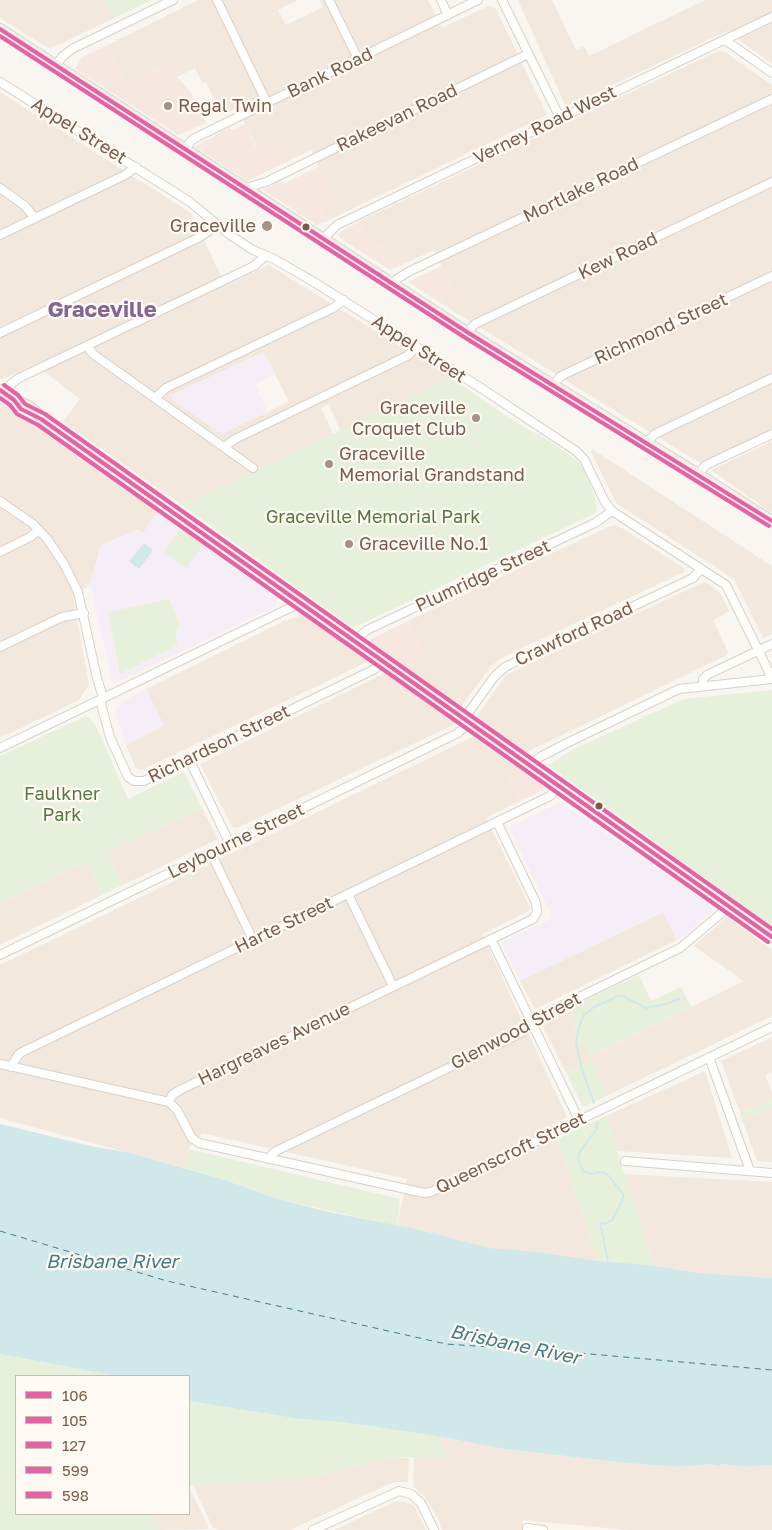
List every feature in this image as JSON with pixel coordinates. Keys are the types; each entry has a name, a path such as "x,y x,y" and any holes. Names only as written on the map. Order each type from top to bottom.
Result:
{"main road":[{"path":"0,28 467,332 772,521"},
{"path":"2,392 32,416 41,419 772,937"}],"street":[{"path":"56,65 62,57 72,50 173,0"},
{"path":"217,0 267,103"},
{"path":"329,0 358,59"},
{"path":"441,0 448,15"},
{"name":"Bank Road","path":"185,149 195,138 478,0"},
{"path":"502,0 560,118"},
{"name":"Verney Road West","path":"323,239 337,225 772,17"},
{"path":"725,40 772,73"},
{"name":"Rakeevan Road","path":"245,188 266,182 528,54"},
{"name":"Appel Street","path":"0,82 190,202 237,240 344,300 576,451 584,459 605,502 612,511 728,588 759,650 771,679"},
{"name":"Mortlake Road","path":"393,284 408,272 772,99"},
{"path":"0,235 124,175 136,167"},
{"path":"259,197 266,182"},
{"name":"Kew Road","path":"467,332 475,324 772,182"},
{"path":"0,188 25,206 35,218"},
{"path":"0,332 198,238 210,231 216,223"},
{"path":"2,392 19,378 254,266 265,256"},
{"name":"Richmond Street","path":"553,385 562,376 772,276"},
{"path":"155,398 166,388 333,308 344,300"},
{"path":"87,346 93,354 253,468"},
{"path":"224,447 235,439 407,356 417,347"},
{"path":"647,442 655,434 772,378"},
{"path":"698,474 706,465 772,434"},
{"path":"0,501 39,530 54,547 64,564 78,592 84,613 102,699"},
{"name":"Plumridge Street","path":"355,641 367,630 595,523 612,511"},
{"path":"0,552 30,537 39,530"},
{"name":"Crawford Road","path":"466,721 501,670 693,578 702,569"},
{"path":"0,748 300,603"},
{"path":"0,647 62,617 84,613"},
{"path":"703,686 703,679 706,676 772,644"},
{"name":"Richardson Street","path":"102,699 101,704 112,742 127,775 137,782 144,781 377,667 383,661"},
{"path":"529,766 540,757 565,744 677,690 771,679"},
{"name":"Leybourne Street","path":"0,955 458,733 466,721"},
{"path":"189,759 230,844"},
{"name":"Harte Street","path":"11,1066 22,1052 552,795 559,786"},
{"name":"Hargreaves Avenue","path":"169,1102 172,1095 180,1090 535,916 537,912 535,900 497,822"},
{"path":"211,852 253,940"},
{"path":"348,894 393,986"},
{"name":"Glenwood Street","path":"270,1159 273,1153 523,1032 529,1028 534,1019 680,948 730,906"},
{"path":"491,939 579,1120"},
{"name":"Queenscroft Street","path":"169,1102 177,1110 196,1142 426,1193 772,1027"},
{"path":"709,1057 750,1171"},
{"path":"0,1064 169,1102"},
{"path":"625,1162 772,1173"},
{"path":"313,1530 399,1492 411,1494 421,1503 434,1530"},
{"path":"527,1528 542,1530"}],"shaded area":[{"path":"0,0 105,0 114,18 50,49 0,18"},
{"path":"198,0 298,0 278,10 286,25 323,7 320,0 428,0 442,28 488,6 492,7 496,9 547,115 327,221 320,205 334,197 331,195 311,150 282,164 266,143 257,147 237,108 222,115 206,82 202,83 195,68 177,77 170,62 126,83 107,45"},
{"path":"518,0 552,0 576,50 584,46 589,56 705,0 772,0 772,64 727,31 566,107"},
{"path":"107,45 126,83 170,62 177,77 190,91 206,123 178,135 75,69 81,58"},
{"path":"718,51 725,52 772,85 772,429 700,463 437,301 454,292 434,250 393,269 381,244 373,248 360,221"},
{"path":"0,92 191,213 226,286 269,265 451,378 341,431 328,404 321,408 333,434 182,505 63,422 80,399 46,373 40,362 0,379","holes":["264,352 289,402 222,434 172,399 172,395"]},
{"path":"245,124 256,147 266,143 282,164 247,181 195,147 230,127 232,130"},
{"path":"319,166 332,195 335,197 320,205 327,221 317,225 263,190 281,181 285,183"},
{"path":"360,221 373,247 381,244 393,269 390,270 340,238 338,235 340,232"},
{"path":"442,266 454,292 437,301 408,282"},
{"path":"264,352 275,374 255,384 268,412 222,434 172,399 172,395"},
{"path":"0,402 157,512 143,533 101,545 90,584 73,597 89,685 79,700 0,738"},
{"path":"772,441 772,513 711,470"},
{"path":"592,449 772,566 772,634 763,638 734,579 616,503 591,452"},
{"path":"157,512 204,544 277,599 276,606 113,684 90,584 101,545 138,529 143,533"},
{"path":"617,525 684,568 684,572 503,657 491,666 461,707 401,666 425,654 408,621 610,526"},
{"path":"704,582 721,594 729,611 713,620 729,654 527,752 522,752 478,720 477,716 506,675"},
{"path":"306,616 369,661 144,769 136,768 126,745 164,725 146,689 284,621"},
{"path":"408,621 425,654 401,666 370,642 371,639"},
{"path":"385,673 454,721 453,725 237,828 232,827 200,764"},
{"path":"146,689 164,725 126,745 115,711 123,701"},
{"path":"473,737 524,772 509,779 520,801 486,818 530,907 529,911 482,934 567,1117 552,1125 598,1261 490,1248 397,1226 407,1179 202,1133 188,1149 185,1168 0,1118 0,965"},
{"path":"524,772 538,781 544,790 520,801 509,779"},
{"path":"561,802 712,907 712,911 683,937 677,940 663,912 520,981 501,942 553,918 510,830 511,826"},
{"path":"202,808 218,839 123,885 107,852"},
{"path":"86,862 102,895 0,945 0,904"},
{"path":"663,912 677,940 535,1009 520,981"},
{"path":"727,917 772,950 772,1016 608,1095 591,1061 566,1073 542,1025 572,1010 577,1021 572,1024 589,1057 744,981 694,946"},
{"path":"772,1037 772,1072 765,1075 772,1093 772,1100 740,1112 721,1061"},
{"path":"705,1071 732,1158 617,1151 606,1116"},
{"path":"772,1108 772,1162 757,1161 742,1119"},
{"path":"624,1174 772,1182 772,1278 699,1273 654,1266"},
{"path":"437,1436 498,1448 616,1462 681,1467 709,1464 745,1467 772,1465 772,1530 628,1530 523,1520 522,1530 442,1530 425,1497 413,1486 414,1457 446,1457"},
{"path":"393,1457 409,1458 408,1482 389,1484 290,1530 222,1530 213,1528 193,1485 305,1479"},
{"path":"190,1489 209,1529 160,1530 152,1515 190,1515"},
{"path":"396,1501 414,1505 426,1530 334,1530"}],"green space":[{"path":"105,0 152,0 114,18"},
{"name":"Graceville Memorial Park","path":"451,378 517,423 546,439 577,460 585,472 596,500 596,513 353,628 182,505"},
{"path":"181,528 204,544 186,568 164,552"},
{"path":"169,599 180,624 176,632 177,645 120,674 108,612"},
{"path":"772,690 772,927 548,765 574,749 684,699"},
{"name":"Faulkner Park","path":"86,716 97,728 128,799 184,772 202,808 107,852 123,885 102,895 86,862 0,904 0,756"},
{"path":"639,975 651,1001 681,987 691,1007 588,1057 572,1024 577,1021 570,1007"},
{"path":"591,1061 608,1095 583,1107 566,1073"},
{"path":"772,1100 772,1108 742,1119 740,1112"},
{"path":"606,1116 654,1266 598,1261 557,1139"},
{"path":"188,1149 400,1199 397,1226 278,1199 185,1168"},
{"path":"0,1354 111,1375 15,1375 15,1515 152,1515 160,1530 0,1530"},
{"path":"190,1401 300,1419 342,1422 437,1436 447,1457 393,1457 305,1479 190,1486"}],"water":[{"path":"144,543 153,550 139,569 129,561"},
{"name":"Brisbane River","path":"0,1124 95,1147 131,1153 225,1180 278,1199 329,1212 415,1229 490,1248 648,1265 699,1273 772,1278 772,1465 745,1467 709,1464 679,1467 616,1462 498,1448 437,1436 342,1422 300,1419 190,1401 190,1375 111,1375 0,1354"}],"waterway":[{"path":"594,1103 581,1066 576,1042 584,1015 594,1007 618,996 623,996 646,1008 679,999"},
{"path":"598,1122 596,1130 580,1151 578,1157 583,1171 590,1174 602,1172 607,1174 623,1194 623,1198 612,1220 605,1224 600,1223 608,1262"}],"ferry route":[{"path":"0,1231 167,1281 446,1344 579,1353 772,1370"}],"transit line":[{"name":"599","path":"0,29 467,332 772,521"},
{"name":"598","path":"0,36 464,337 769,526"},
{"name":"127","path":"4,385 18,395 25,404 45,414 772,929"},
{"name":"106","path":"0,390 14,400 21,409 41,419 772,937"},
{"name":"105","path":"0,398 10,405 17,414 38,425 768,942"}],"place":[{"name":"Regal Twin","path":"168,106"},
{"name":"Graceville","path":"267,226"},
{"name":"Graceville Croquet Club","path":"476,418"},
{"name":"Graceville Memorial Grandstand","path":"329,464"},
{"name":"Graceville No.1","path":"349,544"}],"district":[{"name":"Graceville","path":"102,310"}]}
